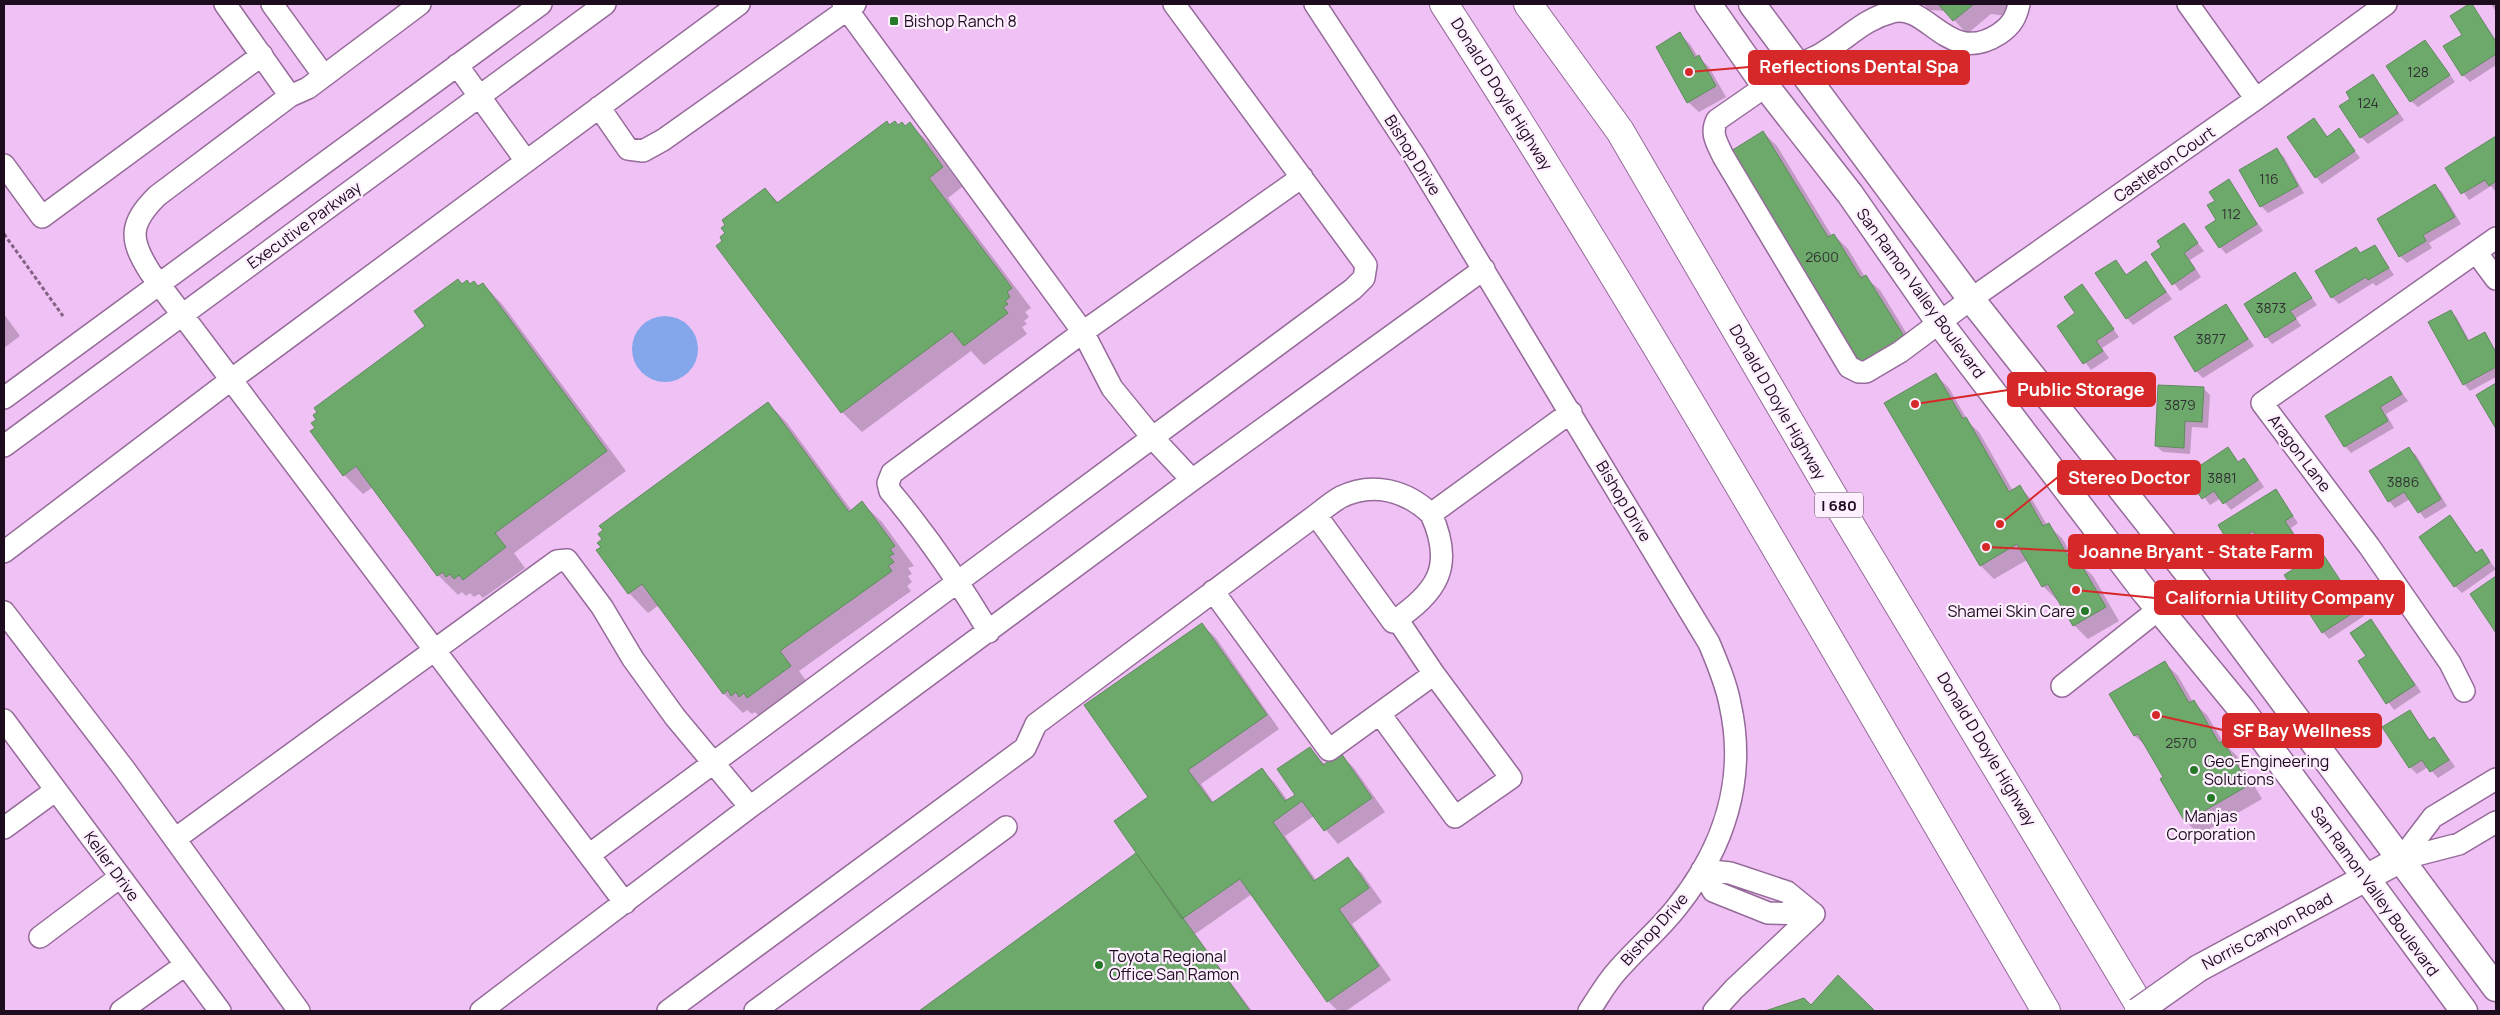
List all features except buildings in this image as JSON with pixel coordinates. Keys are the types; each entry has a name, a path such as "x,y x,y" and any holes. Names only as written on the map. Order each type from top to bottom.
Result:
{"highway":[{"name":"Donald D Doyle Highway","path":"1444,4 1522,124 1627,296 2046,1011"},
{"name":"Donald D Doyle Highway","path":"1528,4 1620,131 1834,496 2143,1011"}],"main road":[{"name":"San Ramon Valley Boulevard","path":"1708,4 1764,83 1850,194 1939,322 2159,609 2242,710 2464,1011"},
{"path":"1752,4 1971,299 2191,577 2496,988"},
{"name":"Norris Canyon Road","path":"2138,1011 2199,968 2402,859"}],"street":[{"path":"225,4 290,96"},
{"path":"272,4 324,76"},
{"path":"420,4 308,88 290,96 157,196 144,209 134,236 136,250 182,315 625,903"},
{"path":"4,398 541,4"},
{"name":"Executive Parkway","path":"4,446 605,4"},
{"path":"4,552 232,379 739,4"},
{"path":"589,855 1353,289 1364,278 1366,265 1174,4"},
{"name":"Bishop Drive","path":"1314,4 1414,155 1709,642 1730,703 1735,737 1732,800 1724,829 1702,870 1677,907 1616,972 1589,1011"},
{"path":"1764,83 1796,64 1824,53 1869,19 1894,11 1910,13 1945,36 1969,45 1992,38 2006,28 2017,16 2019,4"},
{"path":"2188,4 2256,99"},
{"name":"Castleton Court","path":"1764,83 1717,120 1713,127 1714,136 1723,156 1849,367 1858,372 1866,372 1900,352 1971,299 2256,99 2386,4"},
{"path":"600,107 628,149 643,151 663,140 849,6 1083,332 1112,388 1152,437 1192,480"},
{"path":"4,165 42,217 262,55"},
{"path":"457,65 526,161"},
{"path":"989,632 958,582 921,529 890,490 888,484 892,473 1083,332 1302,177"},
{"name":"Aragon Lane","path":"2464,690 2450,663 2374,554 2262,403 2496,238"},
{"path":"2476,252 2496,279"},
{"path":"481,1011 750,807 1192,480 1484,269"},
{"path":"1431,514 1571,412"},
{"path":"668,1011 1025,748 1036,724 1213,591 1316,515 1341,497 1358,491 1374,489 1405,495 1418,502 1431,514 1441,543 1442,562 1437,580 1427,596 1393,622 1316,515"},
{"path":"174,839 435,652 557,561 567,560 602,607 633,659 711,763 750,807"},
{"path":"1213,591 1329,750 1434,674"},
{"path":"2062,686 2159,609"},
{"path":"4,612 124,770 299,1011"},
{"path":"1380,714 1455,817 1512,778 1434,674 1397,619"},
{"name":"Keller Drive","path":"4,720 220,1011"},
{"name":"Norris Canyon Road","path":"2402,859 2433,817 2496,779"},
{"path":"4,828 56,790"},
{"name":"Norris Canyon Road","path":"2402,859 2459,844 2496,822"},
{"path":"756,1011 1006,826"},
{"path":"1702,870 1730,873 1787,892 1814,914 1734,989 1714,1011"},
{"path":"40,937 120,877"},
{"path":"121,1011 185,965"}],"path":[{"path":"4,234 63,316"}],"water":[{"path":"665,316 677,319 688,326 695,337 698,349 695,361 688,372 677,379 665,382 653,379 642,372 635,361 632,349 635,337 642,326 653,319"}],"place":[{"name":"Bishop Ranch 8","path":"894,21"},
{"name":"Reflections Dental Spa","path":"1689,72"},
{"name":"Public Storage","path":"1915,404"},
{"name":"Stereo Doctor","path":"2000,524"},
{"name":"Joanne Bryant - State Farm","path":"1986,547"},
{"name":"California Utility Company","path":"2076,590"},
{"name":"Shamei Skin Care","path":"2085,611"},
{"name":"SF Bay Wellness","path":"2156,715"},
{"name":"Geo-Engineering Solutions","path":"2194,770"},
{"name":"Manjas Corporation","path":"2211,798"},
{"name":"Toyota Regional Office San Ramon","path":"1099,965"}]}
